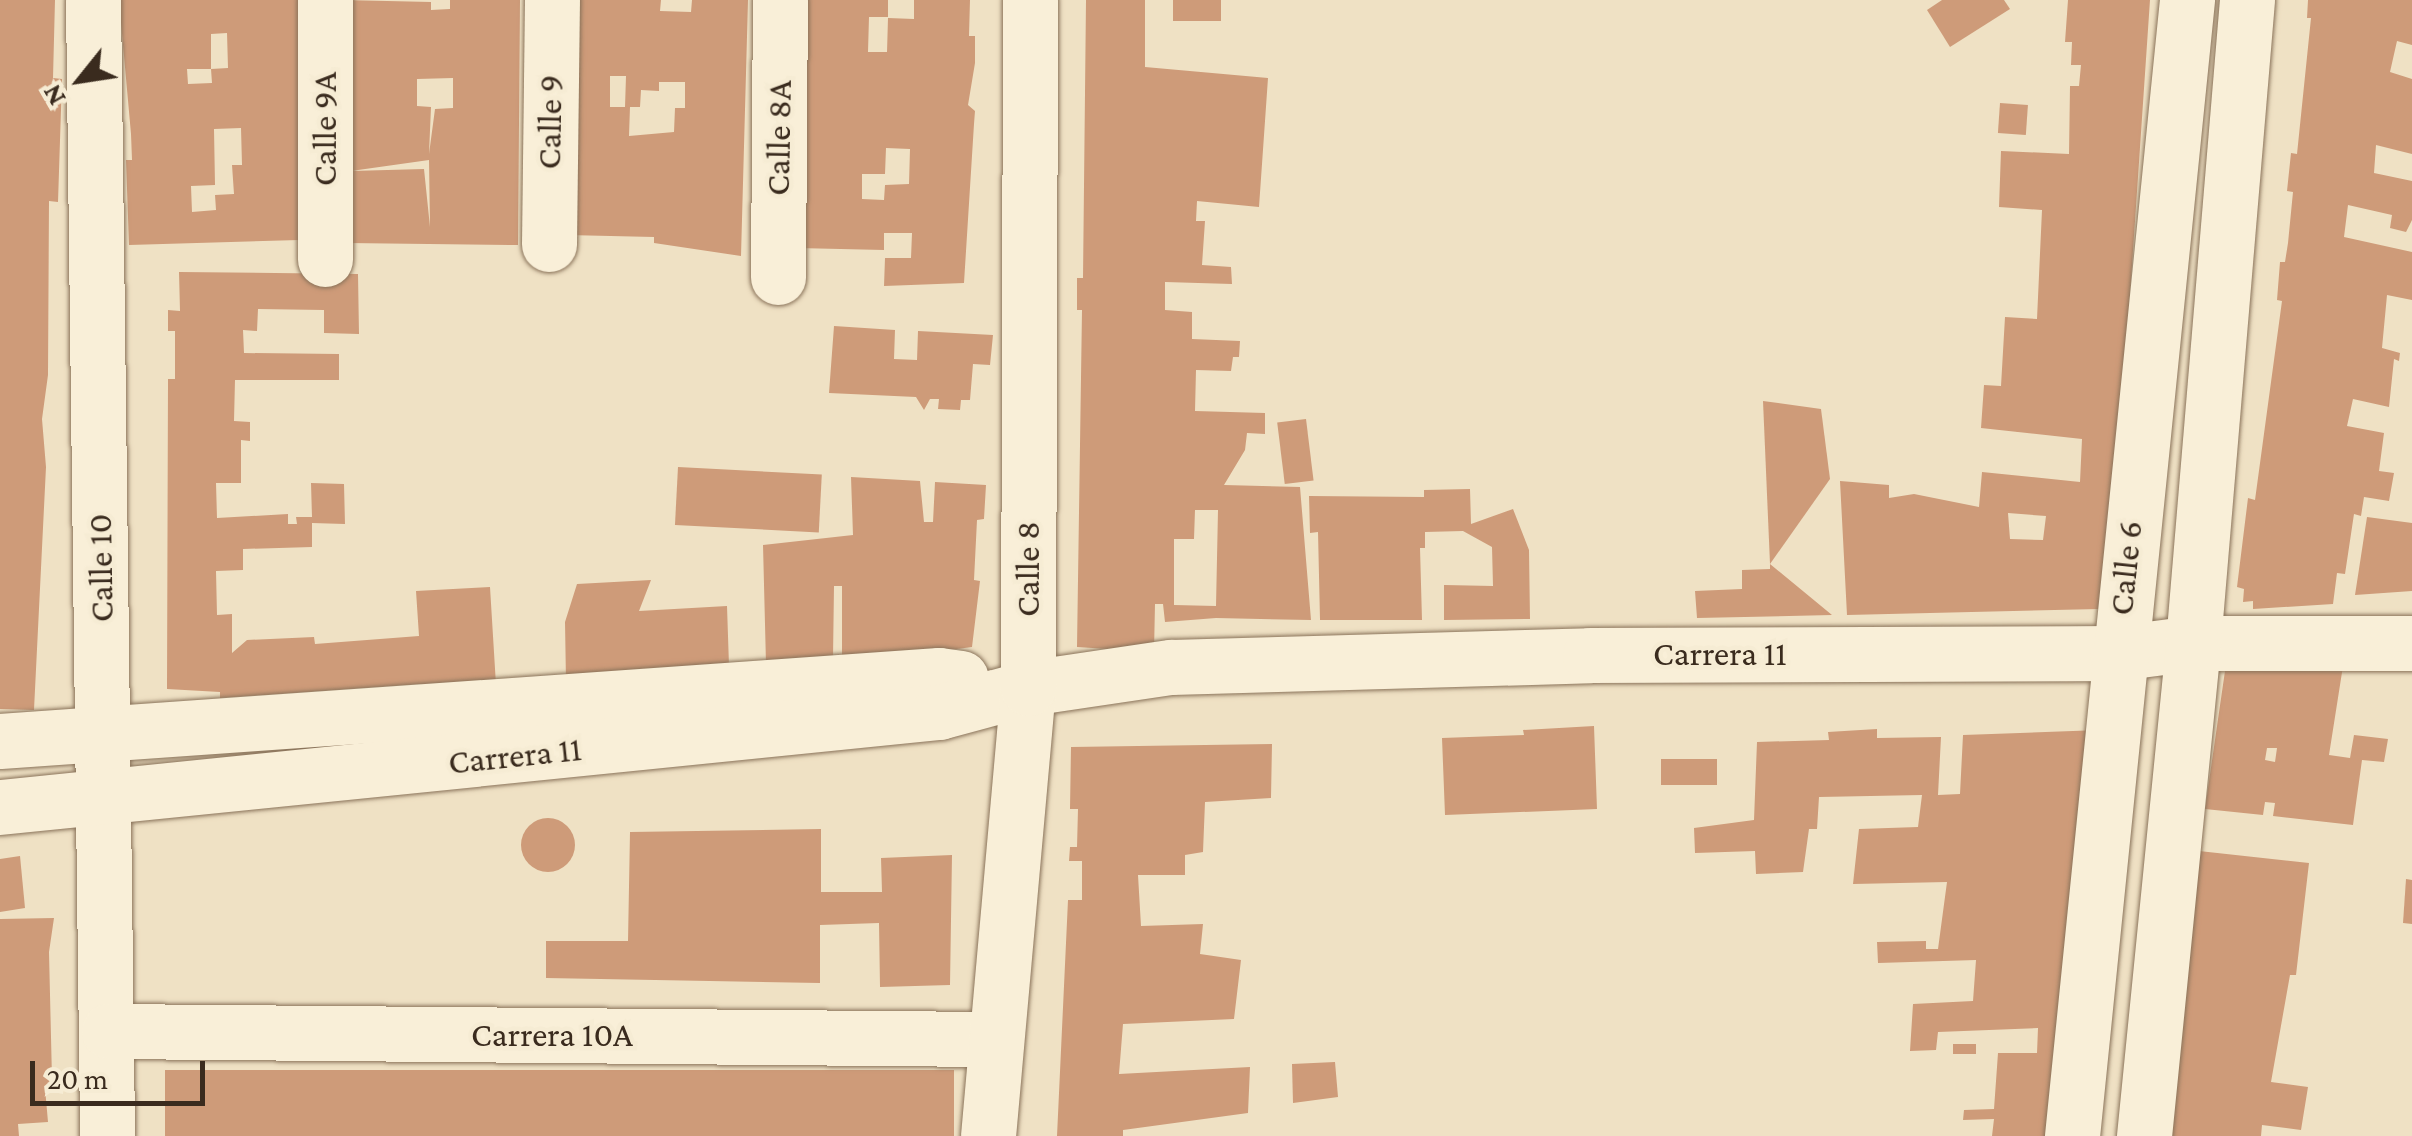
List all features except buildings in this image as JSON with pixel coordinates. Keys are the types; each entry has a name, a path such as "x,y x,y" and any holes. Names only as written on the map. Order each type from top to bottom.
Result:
{"street":[{"name":"Calle 10","path":"93,0 110,1031 108,1136"},
{"name":"Calle 9A","path":"326,0 326,259"},
{"name":"Calle 9","path":"549,244 552,0"},
{"name":"Calle 8A","path":"778,277 780,0"},
{"name":"Calle 8","path":"988,1136 1028,688 1030,0"},
{"name":"Calle 6","path":"2072,1136 2117,653 2187,0"},
{"name":"Calle 6","path":"2144,1136 2193,643 2247,0"},
{"name":"Carrera 11","path":"0,808 940,712 1028,688 1171,668 1590,655 2117,653 2193,643 2412,644"},
{"name":"Carrera 11","path":"0,741 939,675 1028,688"},
{"name":"Carrera 10A","path":"110,1031 994,1039"}]}
